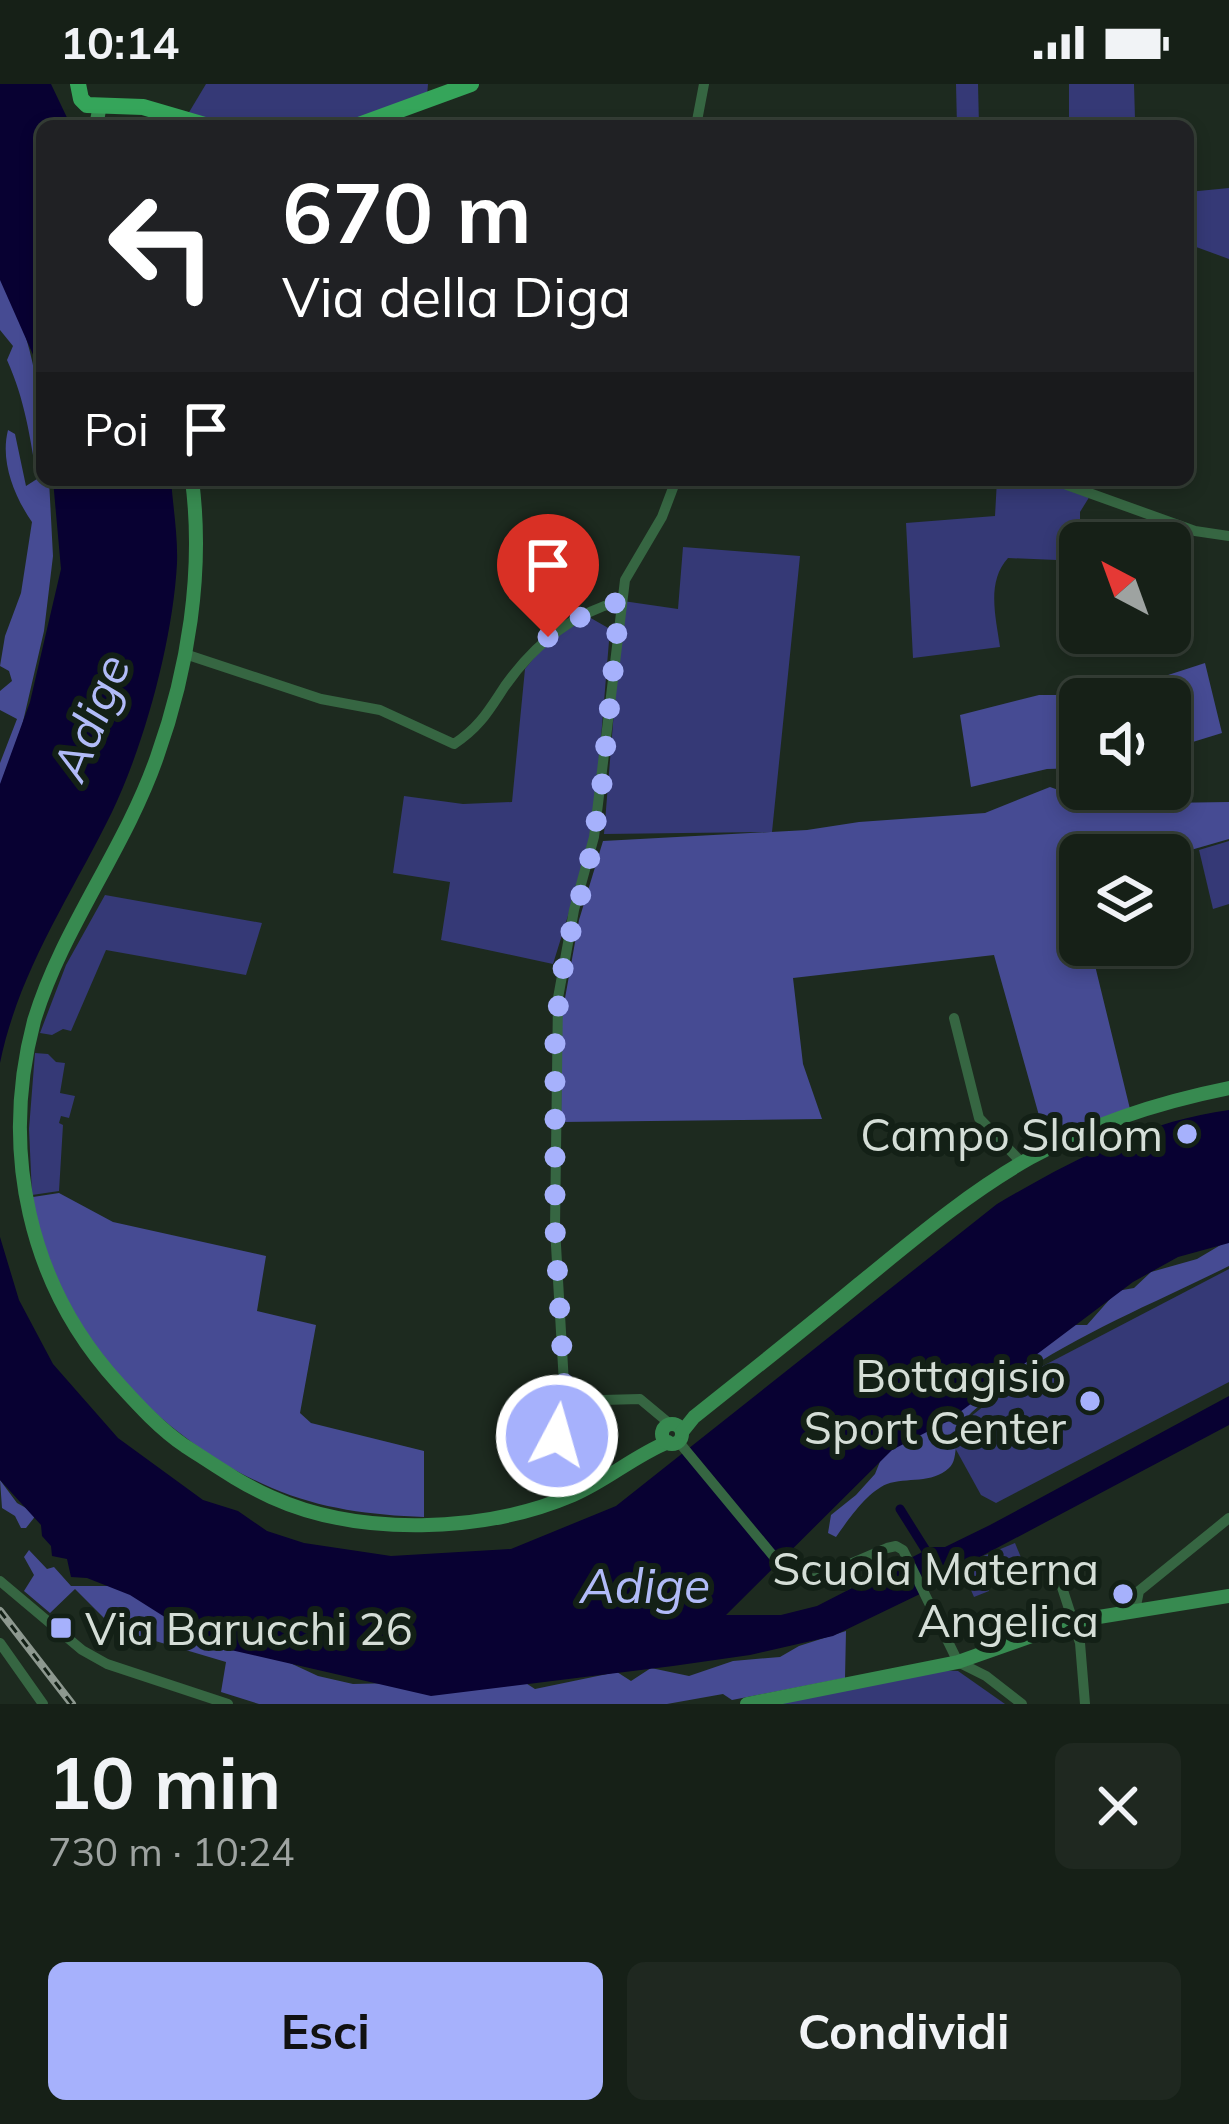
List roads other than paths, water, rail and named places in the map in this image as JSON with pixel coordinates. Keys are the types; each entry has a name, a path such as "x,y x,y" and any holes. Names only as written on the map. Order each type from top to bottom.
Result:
{"main road":[{"path":"372,120 471,84"},
{"path":"91,95 187,120"}],"street":[{"path":"697,120 704,84"},
{"path":"193,486 192,600 185,654 158,756 34,1019 16,1127 26,1217 38,1256 68,1318 94,1357 170,1436 221,1470 274,1498 370,1522 457,1523 535,1510 614,1474 694,1417 944,1216 1022,1163 1116,1118 1229,1088"},
{"path":"557,1436 565,1401 555,1228 555,1032 565,954 601,794 620,601 625,580 662,517 674,486"},
{"path":"1070,486 1195,531 1229,536"},
{"path":"185,654 321,699 380,710 450,744 483,722 506,685 559,628 620,601"},
{"path":"954,1018 980,1118 1022,1163"},
{"path":"565,1401 640,1399 787,1573 818,1578 896,1546 927,1594 958,1662 986,1676 1022,1704"},
{"path":"1135,1611 1139,1592 1229,1518"},
{"path":"1059,1578 1080,1643 1085,1704"},
{"path":"0,1581 52,1626 107,1664 228,1704"},
{"path":"747,1704 958,1662 1074,1621 1229,1596"},
{"path":"0,1643 43,1704"}],"water":[{"path":"0,84 51,84 68,120 36,120 36,361 0,280"},
{"name":"Adige","path":"54,486 171,486 177,553 174,593 163,657 136,755 33,965 0,1063 0,784 30,702 61,569"},
{"name":"Adige","path":"1229,1110 1229,1243 1178,1257 1133,1282 948,1421 892,1450 726,1615 781,1615 817,1606 932,1547 945,1547 990,1525 1229,1396 1229,1425 963,1566 920,1594 833,1636 750,1655 431,1696 209,1645 130,1595 87,1578 71,1577 67,1559 52,1556 41,1525 0,1480 0,1237 19,1300 53,1364 118,1438 203,1500 304,1543 391,1556 511,1549 616,1506 997,1204 1138,1134"}],"waterway":[{"path":"900,1509 932,1560"}],"railway":[{"path":"0,1611 72,1704"}],"place":[{"name":"Campo Slalom","path":"1187,1134"},
{"name":"Bottagisio Sport Center","path":"1090,1401"},
{"name":"Scuola Materna Angelica","path":"1123,1594"},
{"name":"Via Barucchi 26","path":"61,1628"}]}
